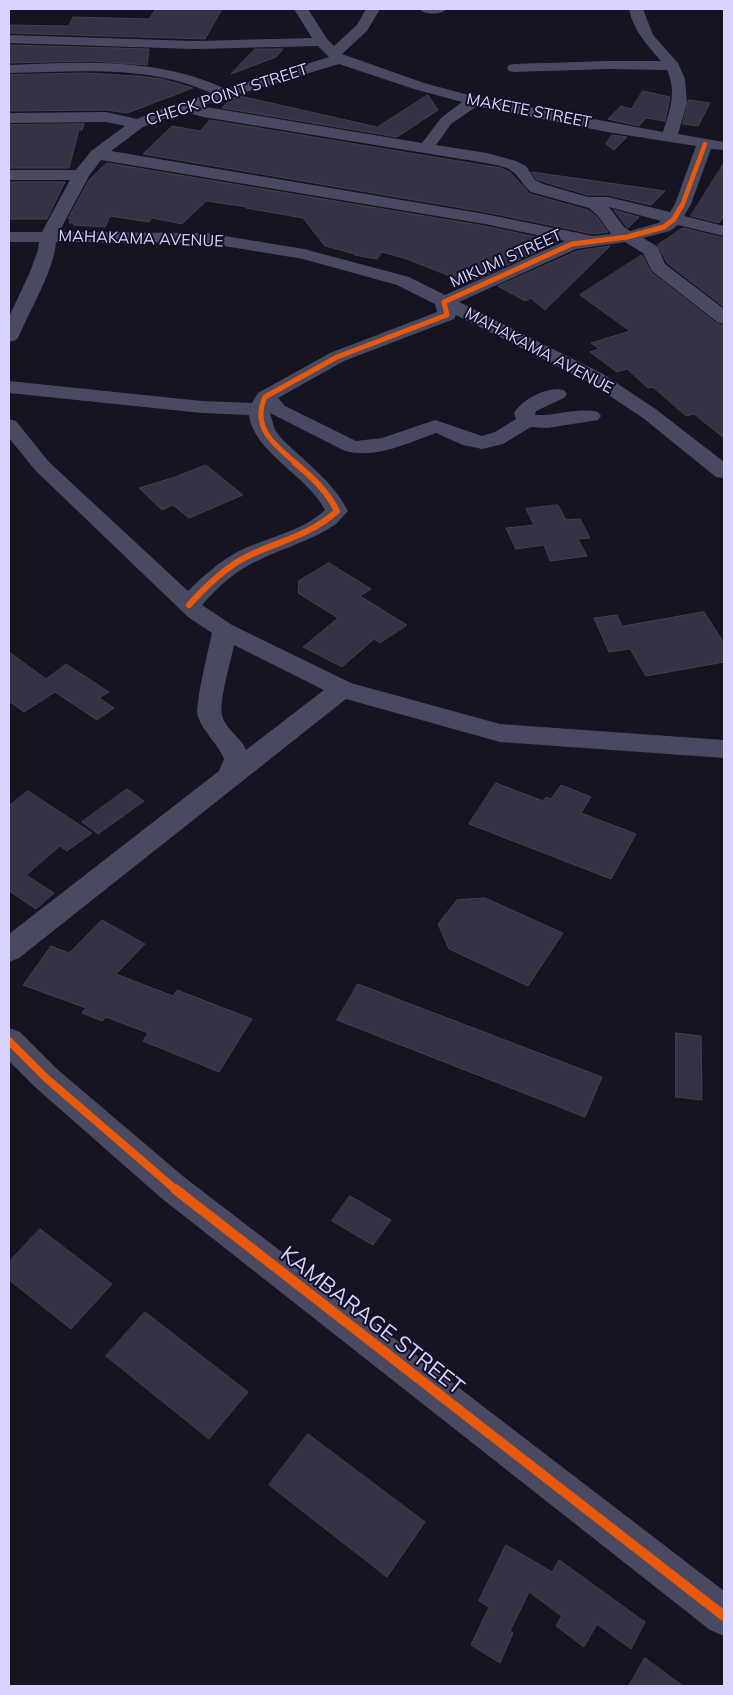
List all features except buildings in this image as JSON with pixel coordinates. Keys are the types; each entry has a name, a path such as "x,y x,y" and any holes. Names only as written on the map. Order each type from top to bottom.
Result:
{"street":[{"name":"CHECK POINT STREET","path":"9,336 39,272 47,250 48,237 81,175 97,154 138,124 225,94 331,51 301,9"},
{"path":"9,39 331,51 352,40 369,18 373,9"},
{"path":"426,9 440,9"},
{"path":"636,9 641,27 673,66 680,98 670,136"},
{"name":"MAKETE STREET","path":"331,51 419,86 474,101 607,127 670,136 724,147"},
{"path":"514,68 608,65 673,66"},
{"path":"9,69 134,69 167,72 207,84 225,94"},
{"path":"426,148 446,121 474,101"},
{"path":"184,107 203,112 426,148 510,164 520,169 532,185 588,202 602,209 610,222 627,237 652,251 652,256 658,267 724,318"},
{"path":"9,118 106,117 138,124"},
{"path":"674,219 683,204 705,144"},
{"path":"97,154 485,219 591,241"},
{"path":"9,175 81,175"},
{"path":"588,202 608,202 724,231"},
{"name":"MIKUMI STREET","path":"444,302 572,244 627,237 664,227 674,219"},
{"name":"MAHAKAMA AVENUE","path":"9,237 206,238 304,254 403,281 487,321 596,378 650,414 724,472"},
{"path":"9,387 202,407 262,403 337,358 447,315 444,302"},
{"path":"527,421 524,413 529,407 557,394"},
{"path":"262,403 341,442 360,448 386,444 435,426 482,443 512,431 527,421 548,422 591,416"},
{"path":"189,605 211,580 247,557 314,530 337,511 332,497 304,468 267,436 259,418 262,403"},
{"path":"9,425 42,466 189,605 224,630 342,689 500,733 724,749"},
{"path":"224,630 212,688 209,714 218,732 232,747 237,759 230,776"},
{"path":"9,950 342,689"},
{"name":"KAMBARAGE STREET","path":"9,1041 46,1078 172,1187 724,1616"}],"cycle path":[{"path":"189,605 209,584 231,566 259,551 307,533 328,520 337,511 330,498 320,486 274,443 265,431 260,419 265,397 337,357 447,315 444,302 572,244 627,237 664,227 674,219 683,204 705,144"},
{"path":"9,1041 46,1078 172,1187 724,1616"}]}
